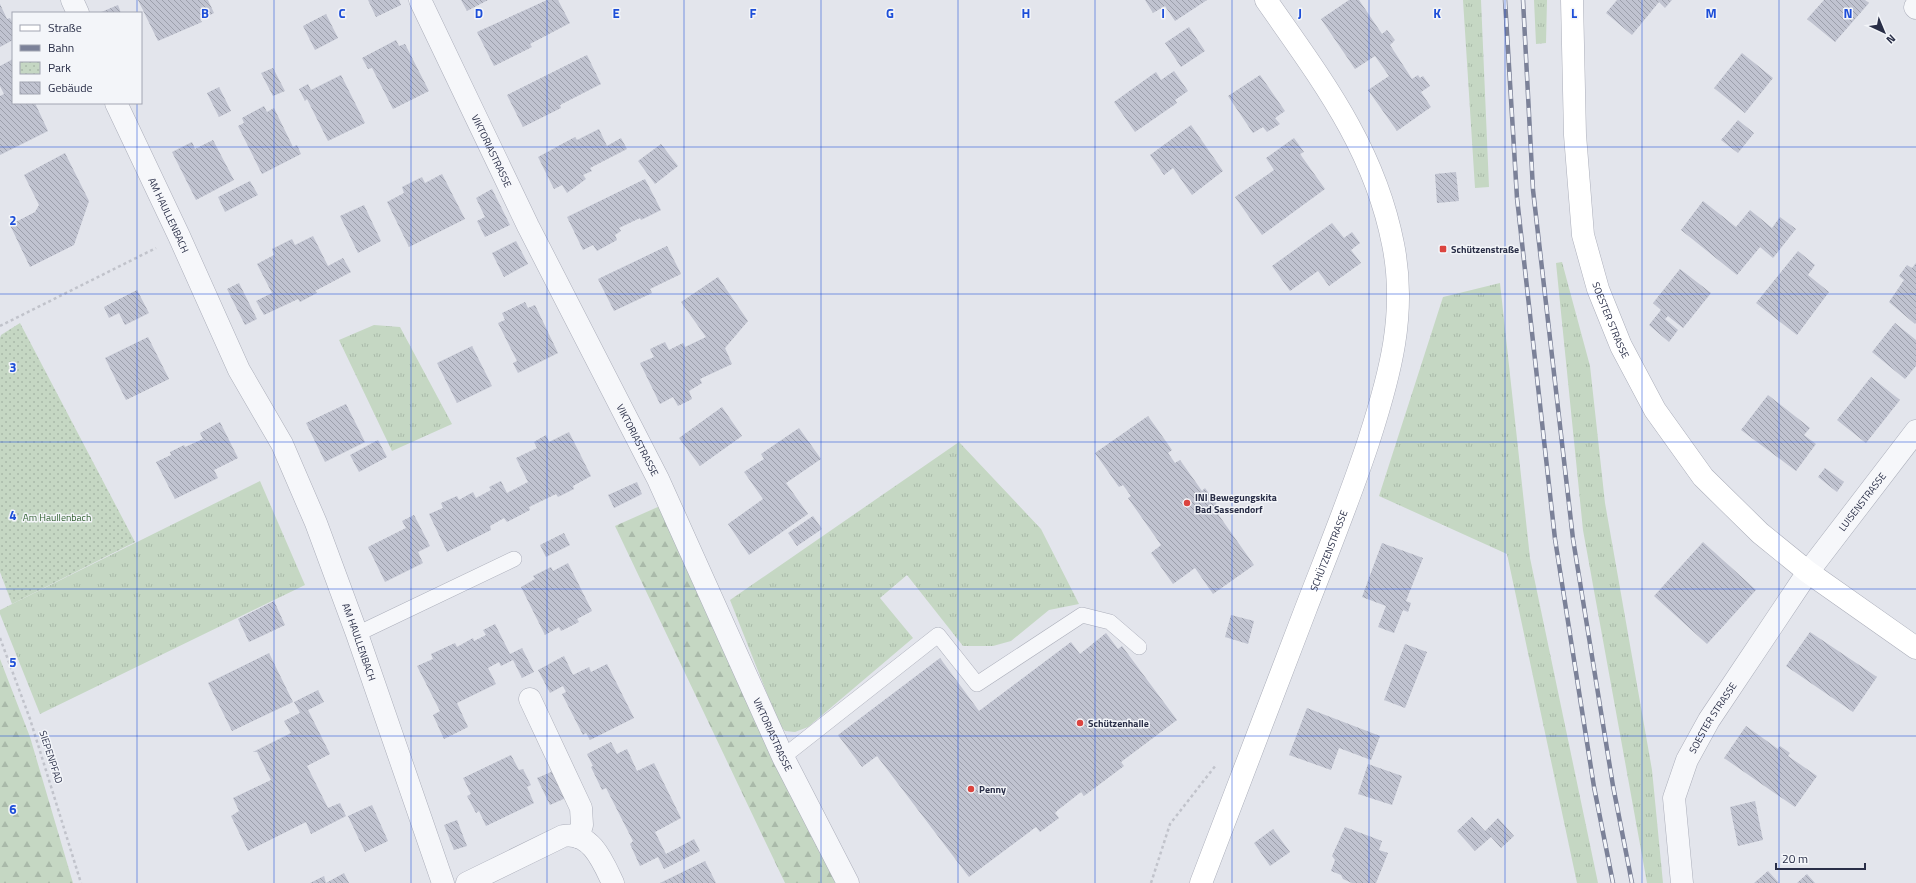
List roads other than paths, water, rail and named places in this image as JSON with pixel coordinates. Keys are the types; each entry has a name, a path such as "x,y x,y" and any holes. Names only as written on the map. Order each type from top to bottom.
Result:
{"street":[{"path":"72,0 78,12"},
{"name":"VIKTORIASTRASSE","path":"420,0 528,226 658,479 783,757 848,883"},
{"name":"SCHÜTZENSTRASSE","path":"1201,883 1357,476 1382,400 1394,355 1397,329 1398,283 1394,246 1374,177 1355,134 1337,103 1266,0"},
{"name":"SOESTER STRASSE","path":"1572,0 1575,135 1583,235 1598,289 1621,346 1655,410 1703,477 1760,533 1808,572 1916,648"},
{"name":"AM HAULLENBACH","path":"116,104 179,236 239,370 282,444 316,522 358,634 443,883"},
{"name":"LUISENSTRASSE","path":"1808,572 1916,431"},
{"name":"SOESTER STRASSE","path":"1682,883 1674,798 1687,760 1709,720 1808,572"},
{"path":"530,699 581,808 582,825 578,837"},
{"path":"467,883 563,836 571,834 586,841 601,859 613,883"}],"lane":[{"path":"358,634 514,559"},
{"path":"783,757 938,635 977,684 1082,615 1110,622 1139,647"}],"railway":[{"path":"1505,0 1517,198 1555,539 1594,787 1613,883"},
{"path":"1523,0 1533,190 1573,539 1613,786 1632,883"}],"place":[{"name":"Schützenstraße","path":"1443,249"},
{"name":"INI Bewegungskita Bad Sassendorf","path":"1187,503"},
{"name":"Schützenhalle","path":"1080,723"},
{"name":"Penny","path":"971,789"}],"park label":[{"name":"Am Haullenbach","path":"57,517"}]}
